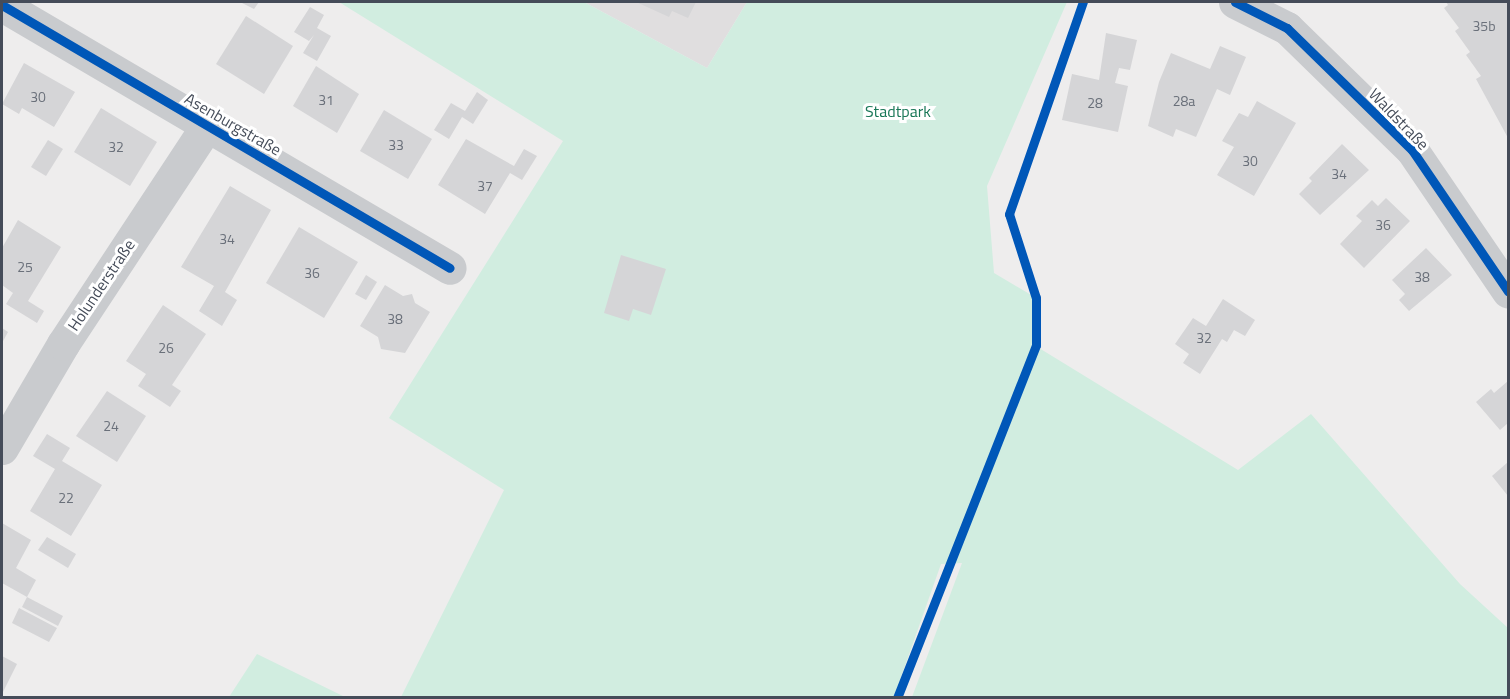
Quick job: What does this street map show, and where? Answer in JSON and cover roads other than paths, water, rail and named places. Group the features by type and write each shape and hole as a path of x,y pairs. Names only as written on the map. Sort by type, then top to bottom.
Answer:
{"street":[{"name":"Waldstraße","path":"1235,2 1287,28 1412,150 1509,291"},
{"name":"Asenburgstraße","path":"2,5 450,268"},
{"name":"Holunderstraße","path":"2,448 63,344 207,126"}],"park label":[{"name":"Stadtpark","path":"898,111"}]}
